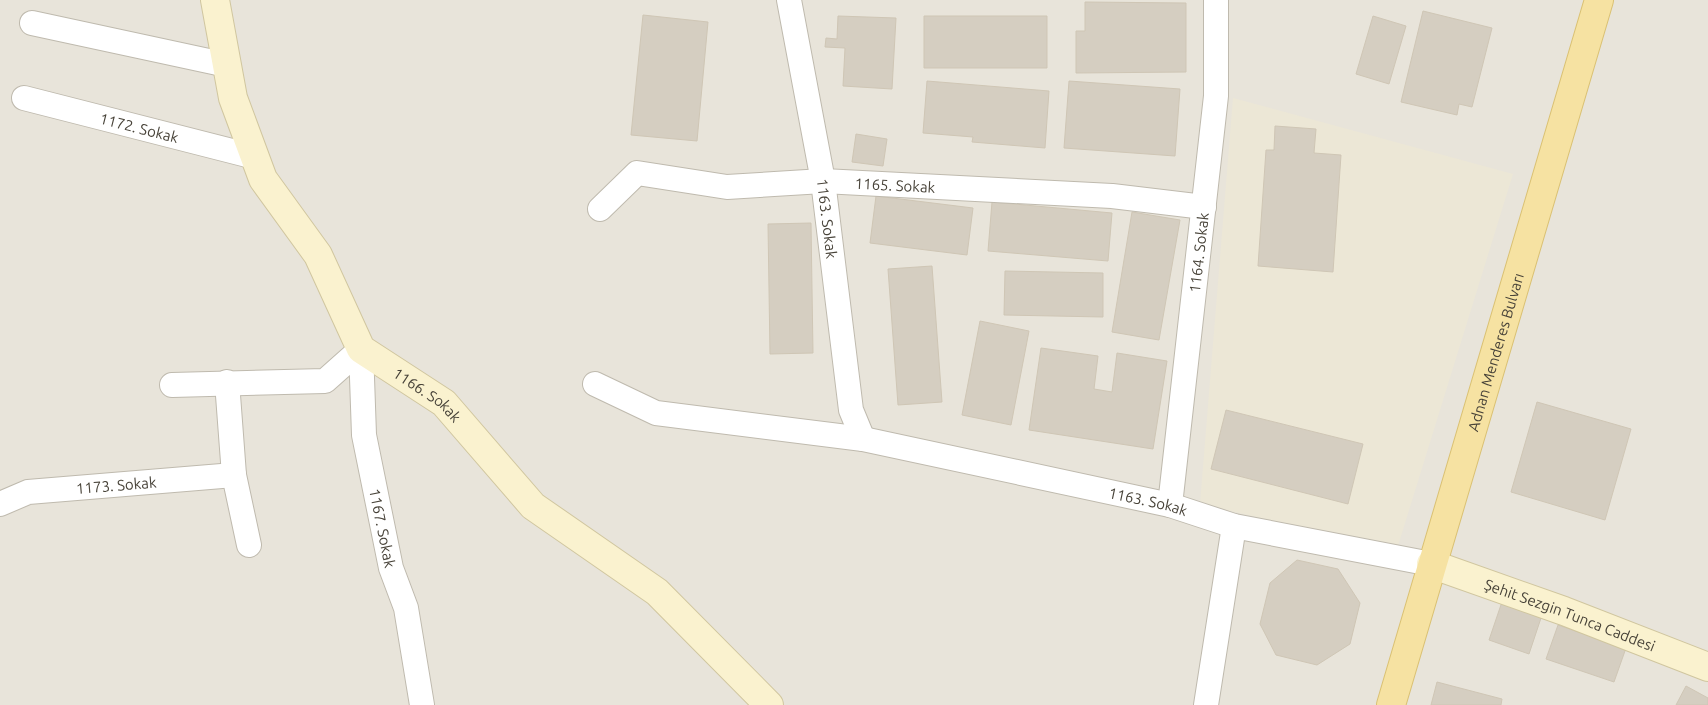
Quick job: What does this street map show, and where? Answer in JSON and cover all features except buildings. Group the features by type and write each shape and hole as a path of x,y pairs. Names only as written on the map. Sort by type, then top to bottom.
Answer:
{"main road":[{"name":"Adnan Menderes Bulvarı","path":"1391,705 1431,564 1599,0"}],"street":[{"path":"172,385 227,382 325,381 361,349 318,255 263,179 233,98 214,0"},
{"name":"1163. Sokak","path":"789,0 823,181 851,410 862,439"},
{"name":"1164. Sokak","path":"1170,505 1216,96 1216,0"},
{"path":"32,23 226,64"},
{"name":"1172. Sokak","path":"24,98 255,157"},
{"name":"1165. Sokak","path":"600,209 638,173 727,187 823,181 1112,196 1204,207"},
{"name":"1167. Sokak","path":"361,349 364,435 391,568 406,608 422,705"},
{"name":"1166. Sokak","path":"361,349 444,403 533,506 657,592 769,705"},
{"path":"227,382 234,475 249,545"},
{"name":"1163. Sokak","path":"595,384 656,413 862,439 1170,505 1234,526 1431,564"},
{"name":"1173. Sokak","path":"0,504 28,492 234,475"},
{"path":"1206,705 1234,526"},
{"name":"Şehit Sezgin Tunca Caddesi","path":"1431,564 1564,611 1708,667"}],"shaded area":[{"path":"0,0 1708,0 1708,705 0,705"},
{"path":"1233,98 1513,174 1397,549 1200,504"}]}
